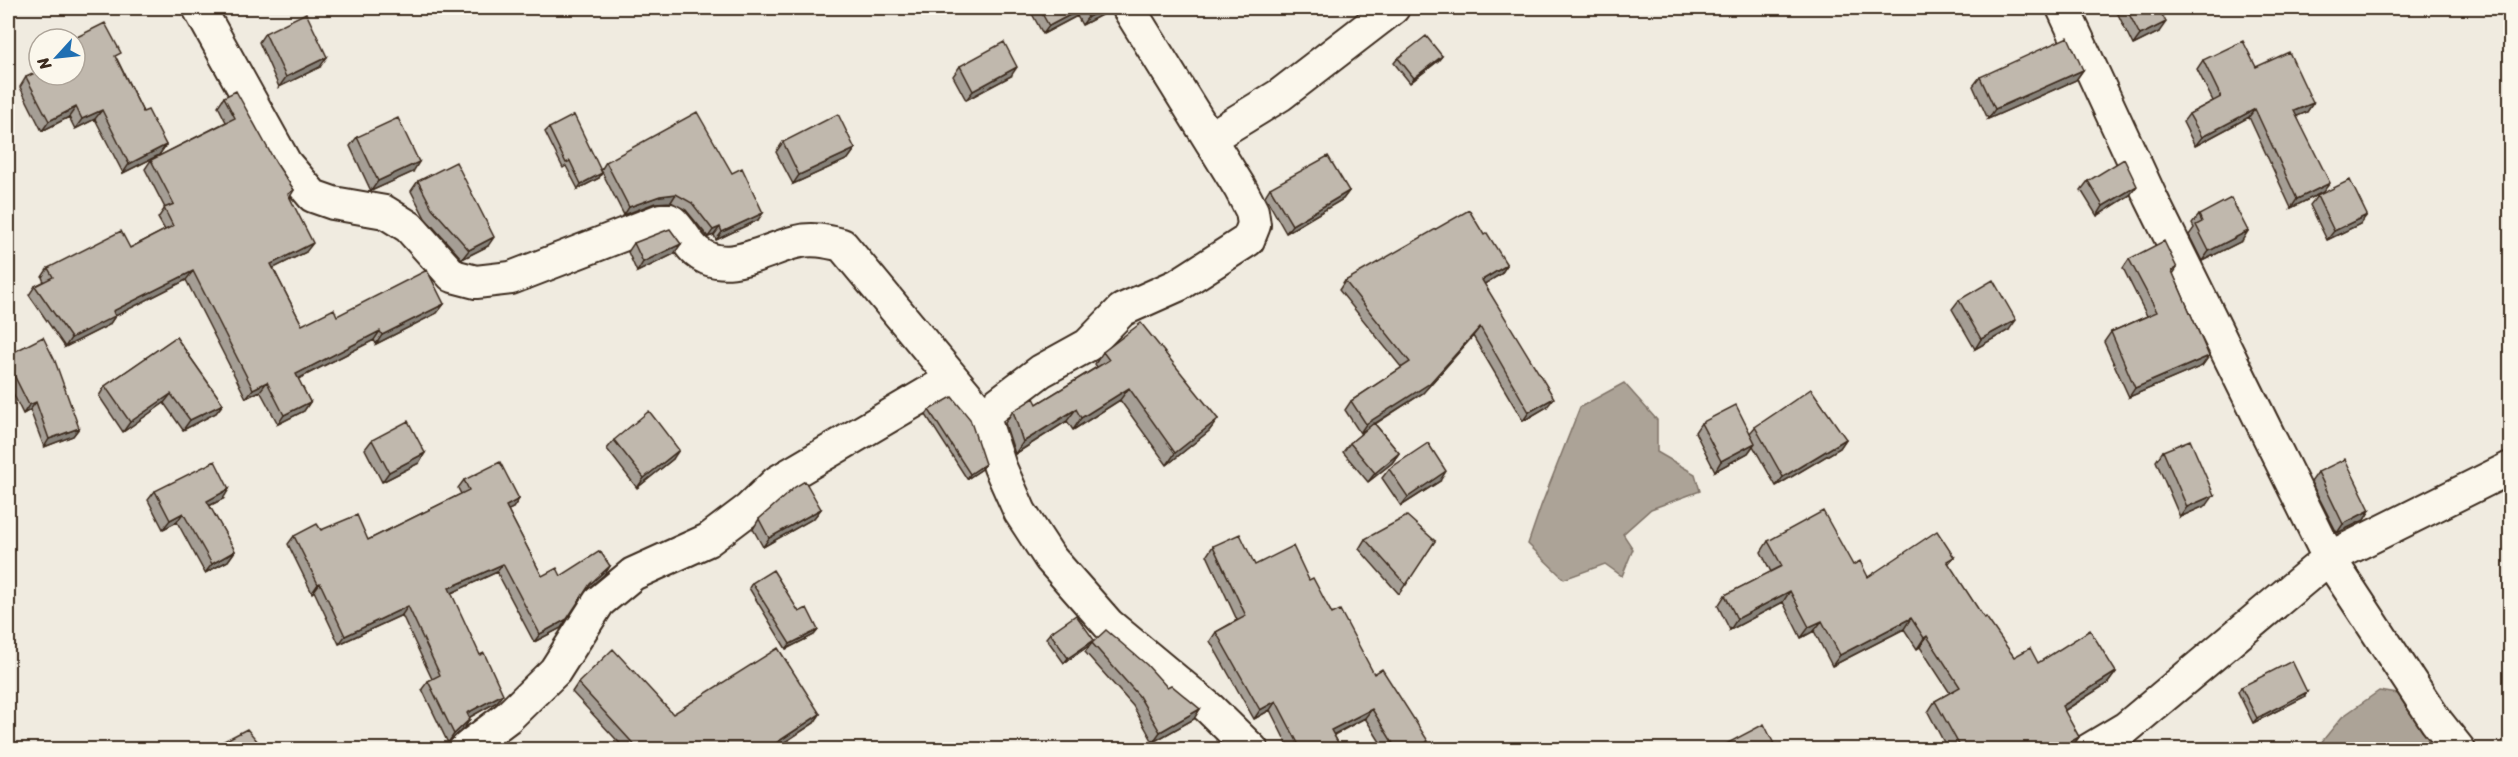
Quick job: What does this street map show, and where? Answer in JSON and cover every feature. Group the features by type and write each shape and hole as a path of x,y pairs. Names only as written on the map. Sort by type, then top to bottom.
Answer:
{"street":[{"path":"199,8 285,163 313,196 385,212 409,227 453,276 476,282 511,278 661,220 670,220 698,252 715,261 737,261 796,242 819,239 842,245 982,415 1000,467 1020,512 1050,558 1108,624 1209,708 1252,750"},
{"path":"1210,138 1280,95 1393,8"},
{"path":"2063,8 2151,198 2329,558 2436,721 2459,750"},
{"path":"982,415 1041,372 1088,345 1122,310 1178,285 1248,240 1254,225 1252,211 1130,9"},
{"path":"464,750 508,717 555,671 599,603 633,573 708,540 749,509 777,482 952,379"},
{"path":"2089,750 2126,728 2329,558 2511,468"}],"shaded area":[{"path":"1624,383 1657,420 1657,452 1695,474 1700,491 1651,509 1623,534 1633,549 1622,576 1605,564 1564,579 1528,544 1580,407"},
{"path":"2379,691 2398,694 2437,749 2315,750 2342,717"}],"building":[{"path":"1039,8 1083,8 1049,26"},
{"path":"1083,8 1105,8 1088,17"},
{"path":"2126,8 2158,8 2166,22 2140,35"},
{"path":"306,13 327,57 286,77 265,33"},
{"path":"105,23 121,53 115,56 143,112 148,110 166,145 129,164 102,110 82,119 76,107 49,121 31,87 87,87 87,32"},
{"path":"1426,36 1442,56 1414,78 1398,58"},
{"path":"2068,37 2083,70 1995,109 1980,77"},
{"path":"2243,41 2256,67 2289,52 2313,103 2294,111 2330,183 2297,199 2255,109 2202,137 2189,114 2221,97 2203,60"},
{"path":"1004,42 1017,67 973,91 960,66"},
{"path":"236,91 276,163 294,190 288,194 313,243 271,264 302,325 334,309 337,316 427,270 444,304 382,335 380,331 296,374 310,402 284,415 267,382 253,389 193,271 113,311 115,316 71,338 35,286 53,277 48,268 121,231 130,248 173,226 164,208 174,204 151,160 235,118 224,97"},
{"path":"697,112 732,173 742,168 763,213 722,232 720,227 713,230 692,203 676,194 660,196 629,207 606,162"},
{"path":"838,114 855,149 799,175 783,142"},
{"path":"574,115 602,173 581,184 570,161 566,163 549,128"},
{"path":"398,118 419,162 378,181 357,137"},
{"path":"1328,156 1349,191 1292,225 1270,188"},
{"path":"2124,159 2137,186 2103,206 2088,181"},
{"path":"456,162 494,237 469,250 432,208 418,181"},
{"path":"2350,180 2367,215 2334,231 2317,196"},
{"path":"2231,198 2248,231 2209,251 2196,225 2202,222 2199,215"},
{"path":"1469,210 1484,235 1487,233 1507,265 1482,280 1554,398 1529,412 1480,327 1429,384 1366,424 1351,401 1410,362 1345,281"},
{"path":"670,229 681,244 643,262 634,243"},
{"path":"2164,241 2177,268 2172,271 2209,356 2135,388 2111,332 2157,312 2129,259"},
{"path":"1993,280 2016,320 1981,339 1959,300"},
{"path":"1141,323 1218,419 1175,453 1129,388 1081,418 1076,409 1023,442 1013,411 1034,398 1037,404 1109,360 1103,352"},
{"path":"43,337 55,361 79,428 49,439 36,402 29,405 8,363 8,355"},
{"path":"176,337 223,404 190,420 171,394 130,422 105,386"},
{"path":"1811,389 1846,439 1783,477 1755,427"},
{"path":"952,397 970,419 985,464 970,474 929,410"},
{"path":"1736,405 1755,443 1721,461 1701,423"},
{"path":"649,411 679,450 644,478 614,440"},
{"path":"408,421 425,453 389,472 372,440"},
{"path":"1374,423 1399,453 1375,473 1350,443"},
{"path":"2190,440 2214,495 2187,507 2163,451"},
{"path":"1428,443 1446,471 1408,497 1389,469"},
{"path":"2345,459 2370,510 2343,524 2318,472"},
{"path":"215,461 229,489 207,501 235,551 212,564 183,513 170,520 155,491"},
{"path":"500,462 519,499 506,506 542,576 557,568 561,576 600,551 610,566 590,584 567,619 540,634 503,564 449,588 480,655 484,653 503,694 467,713 470,719 454,734 428,681 440,675 408,606 345,636 320,583 318,584 294,536 317,524 321,530 357,515 368,540 469,490 464,480"},
{"path":"805,481 821,509 769,538 759,519"},
{"path":"1823,511 1853,565 1860,561 1868,577 1937,531 1954,557 1947,561 1984,618 1986,617 2014,657 2030,648 2038,663 2090,630 2116,672 2062,706 2079,737 2056,750 1962,750 1935,701 1960,687 1927,636 1924,638 1911,618 1840,655 1822,621 1809,627 1790,591 1737,619 1725,595 1782,566 1768,541"},
{"path":"1407,516 1435,541 1406,585 1365,539"},
{"path":"1240,534 1255,565 1293,546 1309,580 1313,578 1332,614 1340,610 1374,674 1382,669 1428,741 1415,750 1397,750 1372,709 1331,730 1342,750 1306,750 1304,745 1300,747 1276,701 1260,710 1216,632 1246,616 1213,546"},
{"path":"773,570 799,612 807,608 818,630 790,644 752,583"},
{"path":"1076,615 1094,640 1068,658 1050,633"},
{"path":"1106,630 1147,665 1167,687 1171,685 1200,709 1160,732 1139,696 1092,643"},
{"path":"778,648 820,714 767,750 639,750 578,683 613,649 673,714"},
{"path":"2292,661 2307,692 2257,718 2241,687"},
{"path":"1764,724 1777,750 1729,750 1726,744"},
{"path":"247,729 265,750 207,750"}]}
